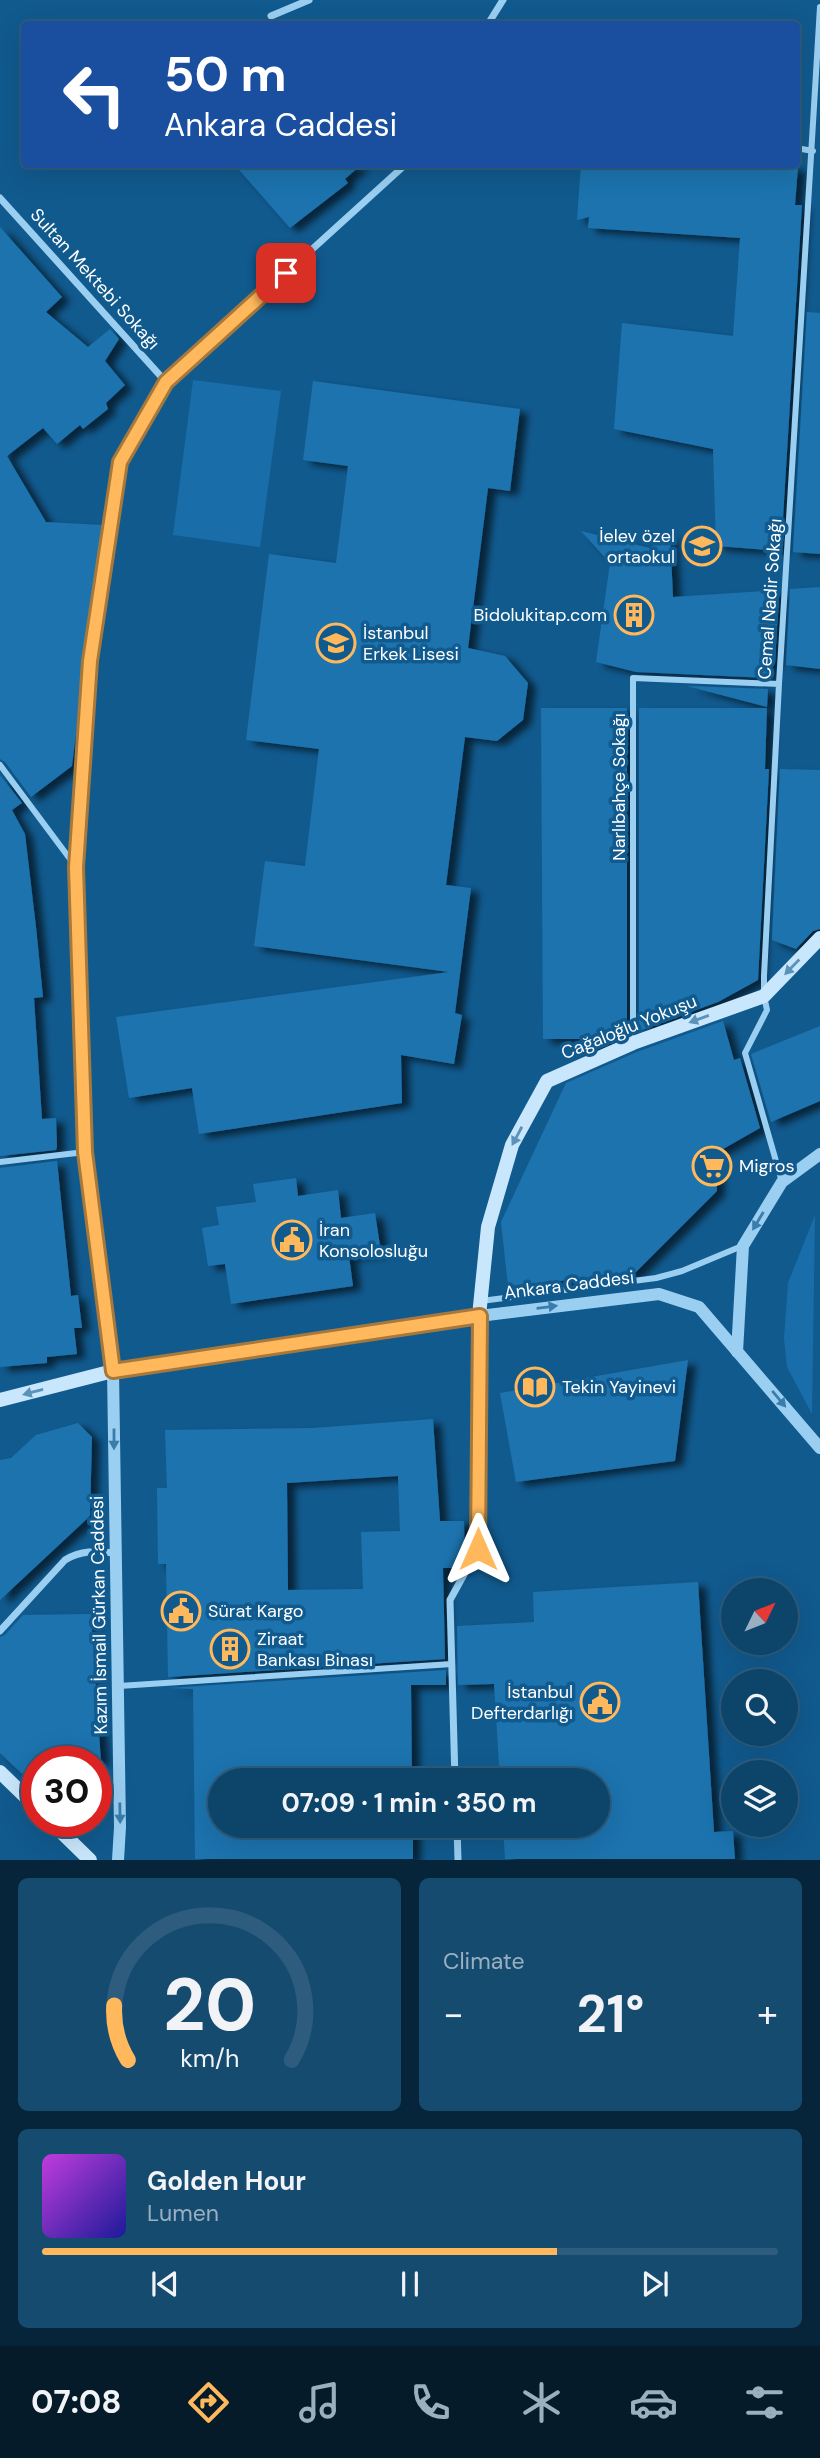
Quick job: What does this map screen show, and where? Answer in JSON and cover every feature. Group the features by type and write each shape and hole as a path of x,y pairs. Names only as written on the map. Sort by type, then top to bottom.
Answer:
{"main road":[{"name":"Cağaloğlu Yokuşu","path":"480,1308 488,1227 512,1145 547,1081 633,1043 764,996 820,937"},
{"name":"Ankara Caddesi","path":"0,1400 113,1371 480,1308"},
{"path":"0,1772 21,1792"},
{"path":"66,1837 90,1860"}],"street":[{"path":"271,16 309,0"},
{"path":"490,21 503,0"},
{"name":"Cemal Nadir Sokağı","path":"782,1182 745,1053 766,1010 764,996 779,684 820,8"},
{"path":"800,149 813,151"},
{"path":"113,1371 85,1152 76,867 90,661 120,462 166,382 402,168"},
{"name":"Sultan Mektebi Sokağı","path":"0,198 166,382"},
{"name":"Narlıbahçe Sokağı","path":"633,1043 632,678 779,684"},
{"path":"0,765 76,867"},
{"path":"0,1162 85,1152"},
{"path":"737,1352 744,1246 782,1182 820,1154"},
{"name":"Ankara Caddesi","path":"480,1308 656,1279 744,1246"},
{"name":"Ankara Caddesi","path":"480,1308 659,1294 699,1307 820,1448"},
{"path":"455,1768 450,1600 478,1549 480,1308"},
{"name":"Kazım İsmail Gürkan Caddesi","path":"113,1371 120,1827 118,1860"},
{"path":"0,1631 65,1560 75,1554 93,1551 114,1553"},
{"path":"117,1686 452,1664"},
{"path":"457,1838 458,1860"}],"shaded area":[{"path":"193,380 281,391 260,547 173,535"},
{"path":"815,1215 812,1414 787,1367 784,1339 788,1283"}],"building":[{"path":"238,168 357,168 345,179 348,183 290,228"},
{"path":"581,168 798,168 795,205 802,205 781,551 716,546 713,449 614,429 622,323 733,336 740,238 588,228 589,217 577,220"},
{"path":"0,227 62,297 46,312 88,347 110,329 119,339 105,361 125,385 106,403 108,409 83,429 80,425 57,444 43,428 7,456 46,522 102,525 72,766 31,797 0,759"},
{"path":"807,312 820,313 820,554 793,552"},
{"path":"313,381 520,409 510,491 488,488 468,648 505,656 528,683 523,720 497,741 465,737 446,885 471,888 455,1013 462,1015 454,1064 401,1055 402,1103 199,1134 192,1088 129,1098 116,1017 449,972 254,946 265,861 305,866 319,749 246,740 269,554 336,563 348,466 303,460"},
{"path":"581,531 650,548 670,533 673,597 779,590 775,663 771,663 768,678 636,672 596,662 610,563"},
{"path":"820,587 820,669 786,665 790,589"},
{"path":"687,686 768,689 767,707"},
{"path":"541,708 627,708 627,1035 579,1056 587,1039 543,1039"},
{"path":"639,708 767,708 765,769 769,769 758,980 718,1002 639,1031"},
{"path":"780,769 820,770 820,929 813,931 796,949 772,940"},
{"path":"0,775 22,803 12,810 25,834 43,997 34,998 42,1119 56,1118 57,1147 56,1150 0,1156"},
{"path":"723,1021 734,1060 740,1058 760,1128 716,1153 717,1191 634,1274 508,1286 501,1222 566,1083 637,1052"},
{"path":"820,1026 820,1101 771,1122 751,1054"},
{"path":"57,1161 71,1296 78,1295 82,1328 74,1328 77,1354 47,1357 47,1363 0,1367 0,1168"},
{"name":"İran Konsolosluğu","path":"296,1178 298,1196 338,1190 341,1218 375,1213 381,1252 349,1256 353,1286 231,1304 225,1264 208,1266 202,1228 219,1225 216,1207 256,1202 253,1184"},
{"path":"688,1360 675,1461 516,1482 500,1393"},
{"path":"433,1419 440,1521 464,1521 465,1560 461,1568 443,1568 445,1659 168,1677 166,1564 158,1564 157,1488 167,1488 165,1430 313,1428","holes":["398,1476 400,1531 361,1532 363,1589 288,1590 287,1483"]},
{"path":"78,1423 92,1437 90,1516 0,1600 0,1460 11,1458 36,1435"},
{"name":"İstanbul Defterdarlığı","path":"698,1582 714,1832 721,1832 721,1837 733,1837 735,1859 505,1859 504,1838 610,1838 610,1768 499,1768 494,1684 458,1685 457,1626 534,1622 533,1592"},
{"path":"91,1614 100,1746 21,1746 21,1773 0,1753 0,1637 23,1615"},
{"path":"446,1670 446,1685 411,1685 412,1768 208,1768 208,1838 413,1838 413,1859 195,1859 193,1689 169,1688"}],"place":[{"name":"İelev özel ortaokul","path":"702,546"},
{"name":"Bidolukitap.com","path":"634,615"},
{"name":"İstanbul Erkek Lisesi","path":"336,643"},
{"name":"Migros","path":"712,1166"},
{"name":"İran Konsolosluğu","path":"292,1240"},
{"name":"Tekin Yayinevi","path":"535,1387"},
{"name":"Sürat Kargo","path":"181,1611"},
{"name":"Ziraat Bankası Binası","path":"230,1649"},
{"name":"İstanbul Defterdarlığı","path":"600,1702"}],"route":[{"path":"286,273 166,382 120,462 90,661 76,867 85,1152 113,1371 480,1316 478,1549"}]}
